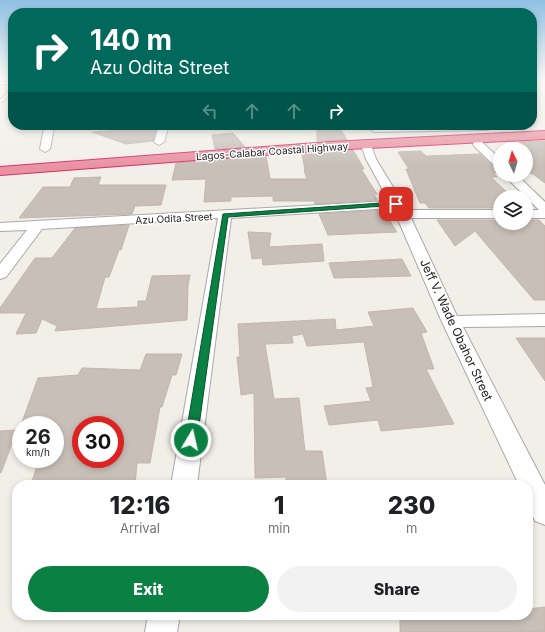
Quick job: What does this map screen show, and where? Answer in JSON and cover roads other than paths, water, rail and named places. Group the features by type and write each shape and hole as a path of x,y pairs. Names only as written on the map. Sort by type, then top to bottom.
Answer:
{"highway":[{"name":"Lagos-Calabar Coastal Highway","path":"154,145 463,130"},
{"name":"Lagos-Calabar Coastal Highway","path":"0,171 330,146 545,135"},
{"path":"31,154 50,151"}],"street":[{"path":"49,130 50,151"},
{"path":"154,145 162,130"},
{"path":"478,144 493,158"},
{"name":"Jeff V. Wade Obahor Street","path":"367,148 371,159 400,209 451,322 529,480"},
{"path":"517,182 545,209"},
{"name":"Azu Odita Street","path":"0,227 225,215 400,209 493,214"},
{"path":"533,214 545,214"},
{"path":"185,480 225,215"},
{"path":"0,274 38,225"},
{"path":"451,322 545,320"},
{"name":"Jeff V. Wade Obahor Street","path":"533,488 545,512"},
{"path":"161,632 163,620"}]}
